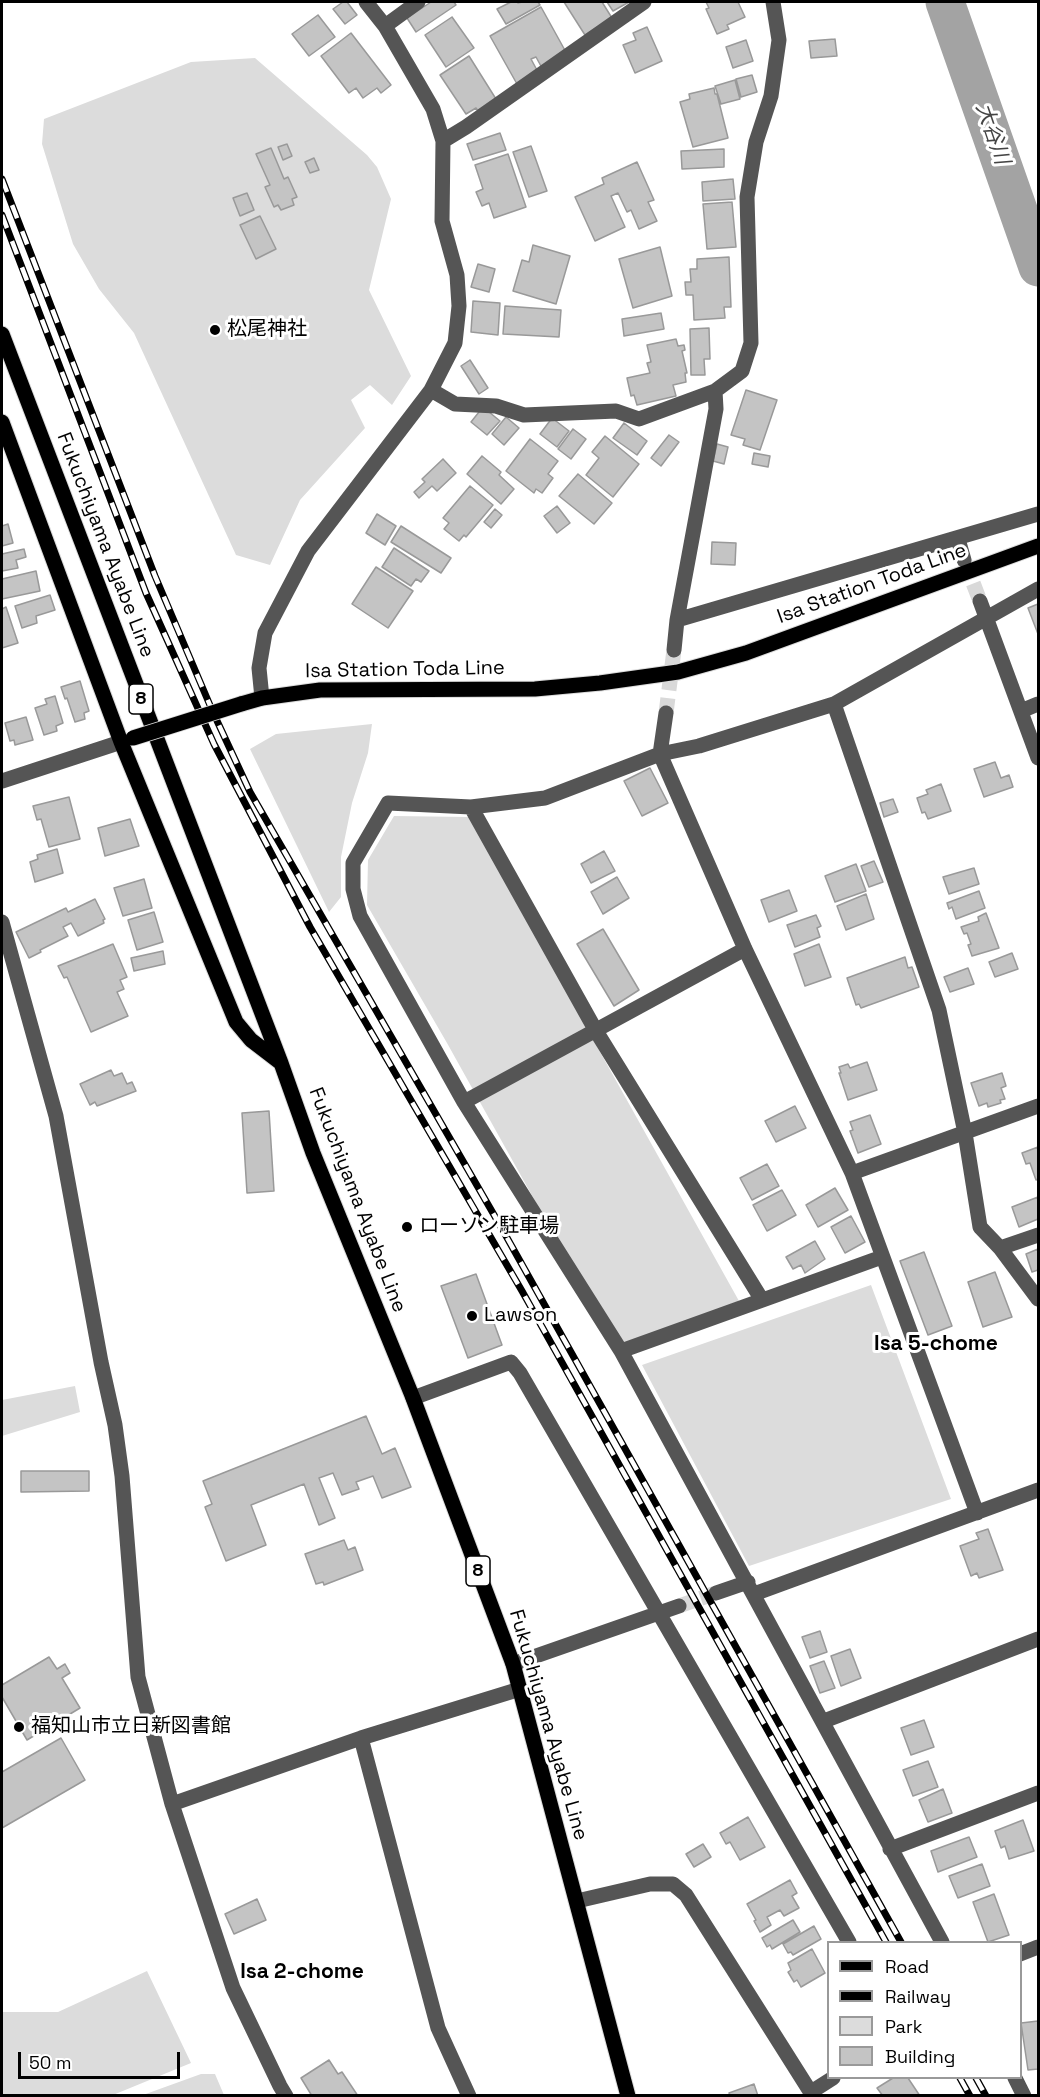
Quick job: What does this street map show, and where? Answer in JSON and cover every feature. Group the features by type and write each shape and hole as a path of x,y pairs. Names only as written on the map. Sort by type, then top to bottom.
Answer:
{"main road":[{"name":"Fukuchiyama Ayabe Line","path":"2,334 281,1063 313,1153 413,1398 513,1664 628,2096"},
{"path":"2,371 8,350"},
{"path":"2,422 236,1022 251,1040 281,1063"},
{"name":"Isa Station Toda Line","path":"127,740 262,698 320,690 535,689 678,672 746,653 1038,546"}],"street":[{"path":"262,698 259,668 264,633 308,551 431,390 455,343 459,306 458,275 442,221 443,141 433,109 385,26 366,2"},
{"path":"385,26 418,2"},
{"path":"443,141 466,128 644,2"},
{"path":"431,390 455,404 496,405 524,415 616,411 639,419 715,391 742,371 751,343 747,197 756,142 771,96 779,40 773,2"},
{"path":"674,650 677,620 716,409 715,391"},
{"path":"677,620 1038,514"},
{"path":"958,539 964,560"},
{"path":"941,1941 621,1351 464,1102 360,916 353,889 353,863 387,803 471,807 545,798 660,754 699,746 834,704 1038,589"},
{"path":"980,601 1038,758"},
{"path":"834,704 939,1010 965,1133 980,1227 1000,1248 1038,1299"},
{"path":"1021,711 1038,704"},
{"path":"666,713 660,754 745,949 852,1173 977,1513"},
{"path":"2,782 127,740"},
{"path":"471,807 596,1031 762,1300"},
{"path":"2,922 56,1116 101,1362 115,1425 122,1476 138,1677 172,1804 233,1988 286,2096"},
{"path":"464,1102 745,949"},
{"path":"852,1173 1038,1106"},
{"path":"1000,1248 1038,1235"},
{"path":"621,1351 882,1257"},
{"path":"413,1398 511,1362 520,1373 848,1941"},
{"path":"716,1593 751,1588 977,1513 1038,1490"},
{"path":"513,1664 659,1615 679,1606"},
{"path":"824,1721 1038,1639"},
{"path":"172,1804 361,1738 520,1689"},
{"path":"361,1738 438,2028 469,2096"},
{"path":"890,1849 1038,1793"},
{"path":"577,1901 650,1884 673,1884 686,1895 812,2094 832,2079"},
{"path":"1022,1953 1038,1947"},
{"path":"1016,2079 1024,2096"}],"green space":[{"name":"松尾神社","path":"255,58 367,155 377,167 391,199 369,290 411,376 392,405 370,385 351,400 365,428 300,500 270,565 236,555 134,333 99,289 73,244 42,144 44,119 191,62"},
{"path":"372,724 368,753 352,803 341,857 341,897 329,912 250,749 276,734"},
{"path":"394,816 469,817 739,1301 617,1348 447,1043 367,905 368,860"},
{"path":"871,1285 951,1499 749,1566 642,1365"},
{"path":"75,1386 80,1412 2,1436 2,1400"},
{"path":"147,1971 191,2063 113,2095 2,2095 2,2012 58,2012"},
{"path":"201,2074 215,2074 224,2095 143,2095"}],"building":[{"path":"347,2 357,15 345,24 333,9"},
{"path":"431,2 454,2 456,5 416,32 407,18"},
{"path":"511,2 538,2 540,5 506,24 497,9"},
{"path":"564,2 602,2 612,18 585,35"},
{"path":"607,2 629,2 613,11"},
{"path":"706,2 738,2 745,17 727,25 729,29 717,34 706,9 709,8"},
{"path":"541,7 567,54 542,68 536,57 531,59 538,72 517,84 490,36"},
{"path":"318,15 335,37 309,56 292,34"},
{"path":"452,17 474,48 446,67 425,35"},
{"path":"647,27 662,61 635,73 623,45 636,40 633,33"},
{"path":"351,33 391,85 381,93 377,88 363,98 356,88 349,93 321,56"},
{"path":"835,39 837,56 811,58 809,41"},
{"path":"746,40 753,61 733,68 726,47"},
{"path":"469,56 496,99 478,111 476,108 466,114 440,75"},
{"path":"752,75 757,92 741,97 736,79"},
{"path":"735,80 740,99 721,104 715,86"},
{"path":"714,88 728,138 693,147 680,102 690,99 689,94"},
{"path":"500,133 506,150 473,160 467,144"},
{"path":"287,144 292,156 283,160 278,147"},
{"path":"531,146 547,191 529,197 513,152"},
{"path":"271,148 284,179 288,177 297,197 292,199 294,205 281,210 278,205 274,207 265,187 270,185 256,154"},
{"path":"724,149 724,167 682,169 681,151"},
{"path":"508,154 526,207 494,218 489,203 482,206 476,192 483,189 475,165"},
{"path":"314,158 319,170 310,173 305,162"},
{"path":"637,162 654,200 648,202 657,221 639,229 631,210 627,212 618,193 611,196 625,227 595,241 575,197 604,184 602,178"},
{"path":"733,179 735,199 703,201 702,182"},
{"path":"247,193 254,210 240,216 233,198"},
{"path":"732,202 736,247 707,249 703,204"},
{"path":"260,216 276,249 256,259 240,225"},
{"path":"533,245 570,256 556,304 513,291 522,260 529,262"},
{"path":"660,247 672,296 633,308 619,259"},
{"path":"729,257 731,307 724,307 725,318 694,320 693,295 686,295 685,282 691,282 690,269 697,269 697,259"},
{"path":"478,264 495,269 489,292 471,287"},
{"path":"473,301 500,303 498,335 471,332"},
{"path":"505,306 561,310 559,337 503,334"},
{"path":"661,313 664,329 624,336 622,319"},
{"path":"709,328 710,359 704,359 705,375 691,375 690,329"},
{"path":"676,339 678,346 684,345 685,350 682,351 687,373 685,373 686,382 673,385 676,396 637,405 634,395 631,396 627,378 650,373 647,363 651,362 647,345"},
{"path":"470,360 488,388 479,394 461,366"},
{"path":"746,390 777,400 760,450 743,445 745,439 731,435"},
{"path":"483,407 500,421 487,435 471,422"},
{"path":"506,417 519,428 504,445 492,434"},
{"path":"552,418 569,431 557,447 540,434"},
{"path":"624,423 647,441 637,455 613,438"},
{"path":"573,429 586,439 571,459 558,449"},
{"path":"669,435 679,442 661,466 651,458"},
{"path":"605,436 639,464 613,497 586,475 599,458 592,452"},
{"path":"530,439 558,461 548,474 553,478 542,493 536,489 534,493 506,471"},
{"path":"717,444 728,447 724,464 713,461"},
{"path":"754,453 770,456 768,467 752,464"},
{"path":"482,456 501,472 499,475 514,489 501,504 467,474"},
{"path":"443,459 456,473 437,491 432,486 419,498 414,492 425,482 422,479"},
{"path":"578,474 612,503 594,524 559,496"},
{"path":"470,486 493,505 466,537 464,535 459,541 444,529 449,523 443,518"},
{"path":"557,506 570,523 557,533 544,516"},
{"path":"495,509 502,515 491,528 484,522"},
{"path":"377,514 396,526 385,545 366,533"},
{"path":"8,524 13,543 2,546 2,526"},
{"path":"401,526 451,558 441,573 391,542"},
{"path":"712,542 736,543 735,565 711,564"},
{"path":"394,548 429,571 421,582 416,579 411,586 382,567"},
{"path":"24,549 26,557 16,560 18,568 2,571 2,554"},
{"path":"376,567 413,591 388,628 352,604"},
{"path":"36,571 40,591 2,599 2,579"},
{"path":"50,595 55,610 36,616 37,623 22,628 15,606"},
{"path":"1038,604 1038,634 1028,608"},
{"path":"6,607 18,643 2,648 2,609"},
{"path":"80,681 89,711 84,713 85,719 75,722 61,687"},
{"path":"55,696 63,723 56,726 57,731 44,735 35,708 47,704 45,699"},
{"path":"26,717 33,740 15,745 14,740 10,741 5,723"},
{"path":"995,762 1001,778 1009,775 1013,787 984,797 974,769"},
{"path":"650,768 668,803 642,816 624,781"},
{"path":"941,784 951,811 928,819 925,812 922,813 917,798 928,794 926,790"},
{"path":"69,797 80,839 49,847 41,819 37,820 33,806"},
{"path":"893,799 898,812 884,817 880,803"},
{"path":"130,819 139,846 105,856 98,828"},
{"path":"57,849 63,873 35,882 30,862 38,859 37,855"},
{"path":"604,851 615,871 591,883 581,864"},
{"path":"874,861 883,882 869,887 861,866"},
{"path":"856,864 866,891 835,902 825,876"},
{"path":"974,868 979,884 949,894 943,877"},
{"path":"617,877 629,898 603,914 591,892"},
{"path":"144,879 152,908 123,916 114,888"},
{"path":"789,890 797,911 769,922 761,900"},
{"path":"979,891 985,908 956,919 952,907 949,909 947,903"},
{"path":"866,894 874,919 846,930 837,906"},
{"path":"95,899 105,919 104,923 78,936 71,923 63,927 68,936 29,958 16,932 66,908 68,912"},
{"path":"154,912 163,942 137,950 128,920"},
{"path":"986,913 999,948 972,956 967,933 964,934 961,927 979,921 978,917"},
{"path":"816,915 821,926 817,928 820,937 795,947 787,925"},
{"path":"603,929 639,990 614,1006 577,944"},
{"path":"113,944 127,977 120,980 124,989 117,992 128,1016 91,1032 67,977 64,978 58,966"},
{"path":"819,944 831,977 805,986 794,954"},
{"path":"163,951 165,964 134,971 131,958"},
{"path":"1012,953 1018,969 995,977 989,962"},
{"path":"905,957 908,968 912,967 919,987 861,1008 859,1004 856,1005 847,978"},
{"path":"968,968 974,984 950,992 944,977"},
{"path":"867,1062 877,1090 848,1100 839,1067 848,1064 850,1068"},
{"path":"111,1070 114,1076 122,1073 127,1084 132,1082 136,1091 97,1106 95,1102 90,1105 80,1084"},
{"path":"1002,1073 1006,1086 1001,1088 1005,1099 1000,1100 1001,1103 988,1107 987,1103 979,1106 971,1083"},
{"path":"795,1106 806,1128 776,1142 765,1121"},
{"path":"269,1111 274,1191 247,1193 242,1113"},
{"path":"870,1115 881,1144 858,1153 850,1131 853,1130 850,1122"},
{"path":"1038,1147 1038,1179 1036,1180 1030,1163 1026,1164 1022,1153"},
{"path":"767,1164 779,1186 752,1200 740,1178"},
{"path":"835,1188 848,1210 818,1227 806,1205"},
{"path":"782,1190 796,1215 767,1231 753,1205"},
{"path":"1038,1197 1038,1219 1019,1227 1012,1207"},
{"path":"851,1216 865,1242 845,1253 831,1227"},
{"path":"815,1241 825,1259 805,1273 801,1265 793,1269 786,1257"},
{"path":"1038,1249 1038,1270 1032,1272 1026,1254"},
{"path":"924,1252 952,1326 928,1335 900,1261"},
{"path":"995,1272 1012,1317 983,1327 968,1282"},
{"name":"Lawson","path":"476,1274 502,1345 468,1358 441,1286"},
{"path":"366,1416 382,1454 395,1448 411,1487 382,1498 373,1476 356,1482 359,1489 342,1495 333,1473 319,1478 335,1518 319,1525 304,1484 251,1505 266,1545 226,1561 205,1507 212,1504 203,1481"},
{"path":"21,1471 89,1471 89,1491 21,1492"},
{"path":"988,1529 1003,1570 979,1578 977,1573 971,1576 960,1546 979,1539 976,1533"},
{"path":"344,1540 348,1550 355,1547 363,1570 324,1585 323,1582 316,1584 305,1554"},
{"path":"820,1631 827,1652 810,1658 802,1637"},
{"path":"850,1649 861,1678 841,1686 831,1656"},
{"path":"49,1657 57,1669 65,1664 70,1673 62,1678 80,1708 27,1740 2,1697 2,1685"},
{"path":"824,1661 835,1688 820,1693 810,1666"},
{"path":"924,1720 934,1747 911,1755 901,1728"},
{"path":"61,1738 85,1780 2,1828 2,1772"},
{"path":"928,1761 938,1787 913,1796 903,1770"},
{"path":"943,1789 952,1813 928,1822 919,1800"},
{"path":"748,1817 765,1847 740,1860 730,1842 726,1844 720,1833"},
{"path":"1023,1820 1034,1851 1009,1859 1005,1846 1001,1848 995,1831"},
{"path":"969,1837 977,1857 938,1872 931,1851"},
{"path":"703,1844 711,1857 694,1867 686,1854"},
{"path":"982,1864 990,1886 958,1898 949,1876"},
{"path":"790,1880 797,1893 792,1896 799,1908 784,1916 780,1910 767,1917 771,1925 760,1932 747,1904"},
{"path":"994,1894 1009,1935 988,1941 973,1902"},
{"path":"257,1899 266,1920 234,1934 225,1914"},
{"path":"793,1920 800,1932 772,1949 770,1945 767,1947 762,1938"},
{"path":"814,1926 821,1939 793,1955 791,1952 788,1953 783,1944"},
{"path":"812,1949 825,1973 801,1987 797,1980 794,1982 788,1972 791,1970 788,1963"},
{"path":"1038,2021 1038,2069 1028,2070 1022,2023"},
{"path":"329,2060 338,2074 342,2072 358,2096 312,2096 301,2078"},
{"path":"891,2079 909,2079 920,2096 883,2096 877,2088"},
{"path":"754,2084 758,2096 730,2096 729,2093"}],"waterway":[{"name":"大谷川","path":"945,2 1038,267"}],"tunnel":[{"path":"965,562 980,601"},
{"path":"666,713 674,650"},
{"path":"679,1606 716,1593"}],"railway":[{"path":"2,179 155,576 250,792 501,1227 900,1941"},
{"path":"2,215 146,593 214,744 310,927 522,1291 885,1941"},
{"path":"961,2079 970,2096"},
{"path":"977,2079 986,2096"}],"place":[{"name":"松尾神社","path":"215,330"},
{"name":"ローソン駐車場","path":"407,1227"},
{"name":"Lawson","path":"472,1316"},
{"name":"福知山市立日新図書館","path":"19,1727"}],"district":[{"name":"Isa 5-chome","path":"936,1344"},
{"name":"Isa 2-chome","path":"302,1972"}]}
